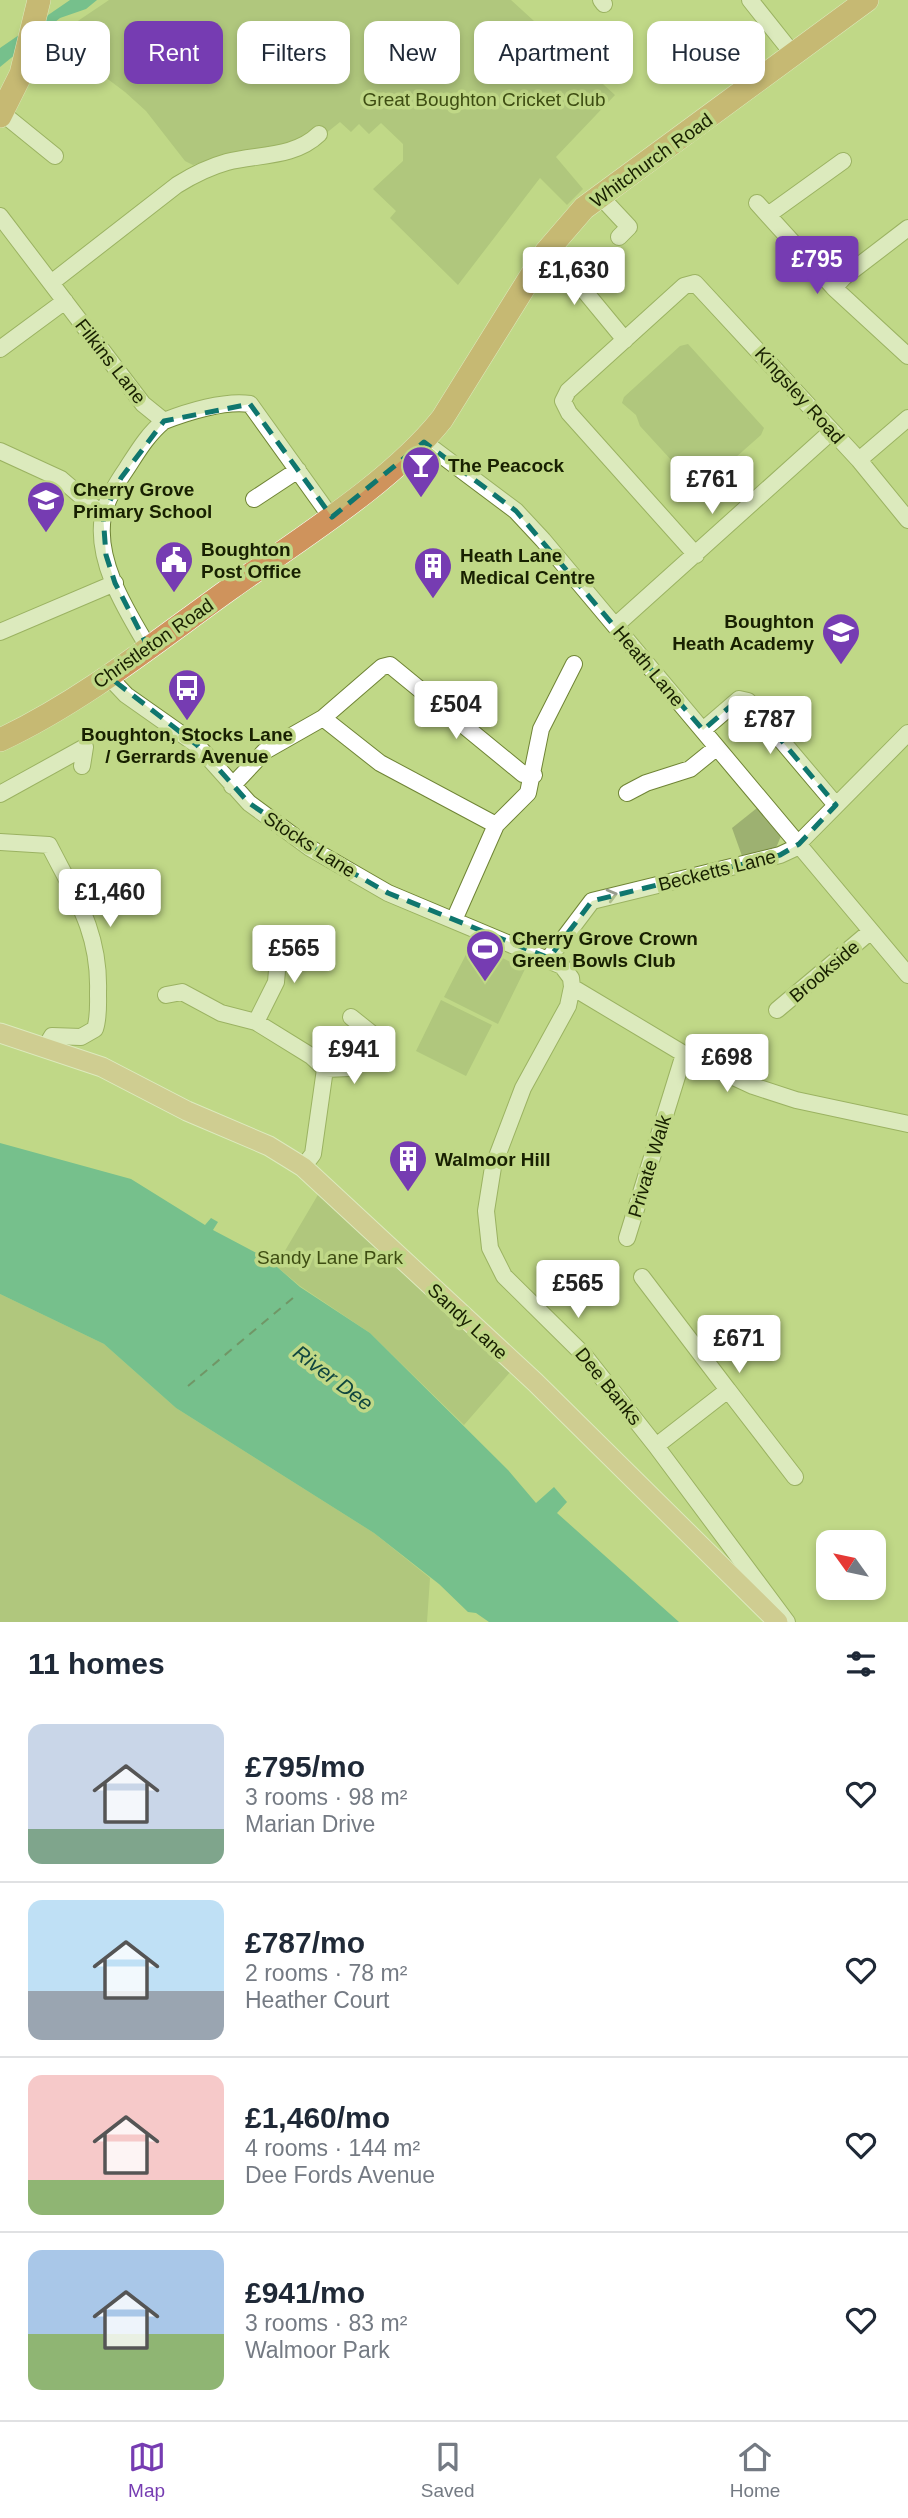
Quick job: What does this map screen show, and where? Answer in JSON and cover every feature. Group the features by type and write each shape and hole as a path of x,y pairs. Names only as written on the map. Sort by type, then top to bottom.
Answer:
{"highway":[{"path":"1,115 21,74 39,0"},
{"name":"Whitchurch Road","path":"477,362 546,252 584,208 867,0"},
{"name":"Christleton Road","path":"0,740 108,676 331,517 424,442 442,419 477,362"}],"main road":[{"name":"Sandy Lane","path":"0,1033 102,1067 187,1111 269,1146 303,1167 556,1403 717,1565 778,1622"}],"street":[{"path":"750,0 793,54"},
{"path":"1,115 53,148"},
{"path":"51,283 195,174 234,160 296,150 318,134"},
{"path":"843,162 823,167 801,189 762,209 834,288 908,356"},
{"path":"600,196 629,227 619,237"},
{"name":"Filkins Lane","path":"0,216 143,404 164,421"},
{"path":"834,288 844,277 908,228"},
{"path":"546,252 568,271 625,340 568,391 564,401 569,414 696,555"},
{"name":"Kingsley Road","path":"625,340 684,286 695,284 704,290 859,460 908,520"},
{"path":"0,349 65,301"},
{"path":"148,647 115,583 106,555 103,515 121,478 151,432 164,421 206,410 250,404 331,517"},
{"path":"859,460 908,418"},
{"path":"615,626 832,431"},
{"name":"Heath Lane","path":"424,442 516,511 908,975"},
{"path":"0,451 61,479 103,515"},
{"path":"254,499 298,470"},
{"path":"0,632 115,583"},
{"path":"232,786 265,751 323,718 382,667 390,665 400,669 523,774 534,775"},
{"path":"454,920 496,825 528,793 534,775 541,729 574,670"},
{"name":"Stocks Lane","path":"108,676 126,695 190,739 232,786 272,821 334,862 388,893 549,958"},
{"path":"703,730 740,699 748,701 836,805"},
{"path":"323,718 380,763 496,825"},
{"name":"Becketts Lane","path":"549,958 592,901 780,855 799,844 908,733"},
{"path":"0,794 85,747 82,766"},
{"path":"628,795 646,783 690,769 716,748"},
{"path":"0,842 49,845 90,925 96,944 99,964 95,1029 81,1037 52,1036 45,1048"},
{"name":"Brookside","path":"776,1010 871,932"},
{"path":"256,1022 276,982 284,945"},
{"path":"549,958 562,966 571,978 572,987 684,1054 753,1086 796,1100 908,1124"},
{"name":"Dee Banks","path":"572,987 568,1006 523,1088 498,1150 488,1188 486,1233 495,1263 504,1276 575,1343 656,1446 786,1622"},
{"path":"166,995 182,992 221,1013 256,1022 311,1056 325,1069 349,1068 378,1035 351,1017"},
{"name":"Private Walk","path":"627,1238 684,1054"},
{"path":"303,1167 313,1154 325,1069"},
{"path":"642,1277 795,1478"},
{"path":"656,1446 728,1390"}],"highlighted area":[{"path":"250,404 332,517 424,442 516,511 703,730 739,699 748,701 836,805 799,844 780,855 592,901 549,958 388,893 346,869 249,803 197,745 108,676 148,647 115,583 106,555 103,515 121,478 164,421"}],"green space":[{"name":"Great Boughton Cricket Club","path":"109,0 511,0 534,21 474,21 474,84 603,84 615,95 556,157 583,189 567,205 540,178 458,285 390,218 396,211 373,189 403,161 403,144 381,123 369,134 359,124 351,132 340,122 325,134 314,127 292,143 232,153 193,165 185,161 146,111 110,81 110,21 78,21"},
{"path":"688,344 764,428 761,435 701,488 695,486 640,426 636,415 622,403 624,397 680,346"},
{"path":"757,808 781,836 776,848 742,856 732,828"},
{"name":"Cherry Grove Crown Green Bowls Club","path":"472,943 525,969 498,1024 444,997"},
{"name":"Cherry Grove Crown Green Bowls Club","path":"441,1000 492,1025 466,1076 416,1051"},
{"name":"Sandy Lane Park","path":"319,1193 512,1370 464,1425 370,1333 300,1286 276,1266"},
{"path":"0,1294 104,1344 176,1408 374,1533 430,1578 427,1622 0,1622"}],"water":[{"path":"70,0 97,0 86,9 56,21 39,21"},
{"path":"21,34 21,50 0,67 0,48"},
{"name":"River Dee","path":"0,1143 131,1179 205,1225 211,1218 218,1222 213,1230 268,1259 300,1287 370,1333 508,1470 536,1503 554,1487 567,1502 557,1513 679,1622 489,1622 476,1613 468,1612 439,1584 374,1533 176,1408 104,1344 0,1294"}],"ferry route":[{"path":"188,1386 294,1297"}],"place":[{"name":"The Peacock","path":"421,499"},
{"name":"Cherry Grove Primary School","path":"46,534"},
{"name":"Boughton Post Office","path":"174,594"},
{"name":"Heath Lane Medical Centre","path":"433,600"},
{"name":"Boughton Heath Academy","path":"841,666"},
{"name":"Boughton, Stocks Lane / Gerrards Avenue","path":"187,722"},
{"name":"Cherry Grove Crown Green Bowls Club","path":"485,983"},
{"name":"Walmoor Hill","path":"408,1193"}]}
